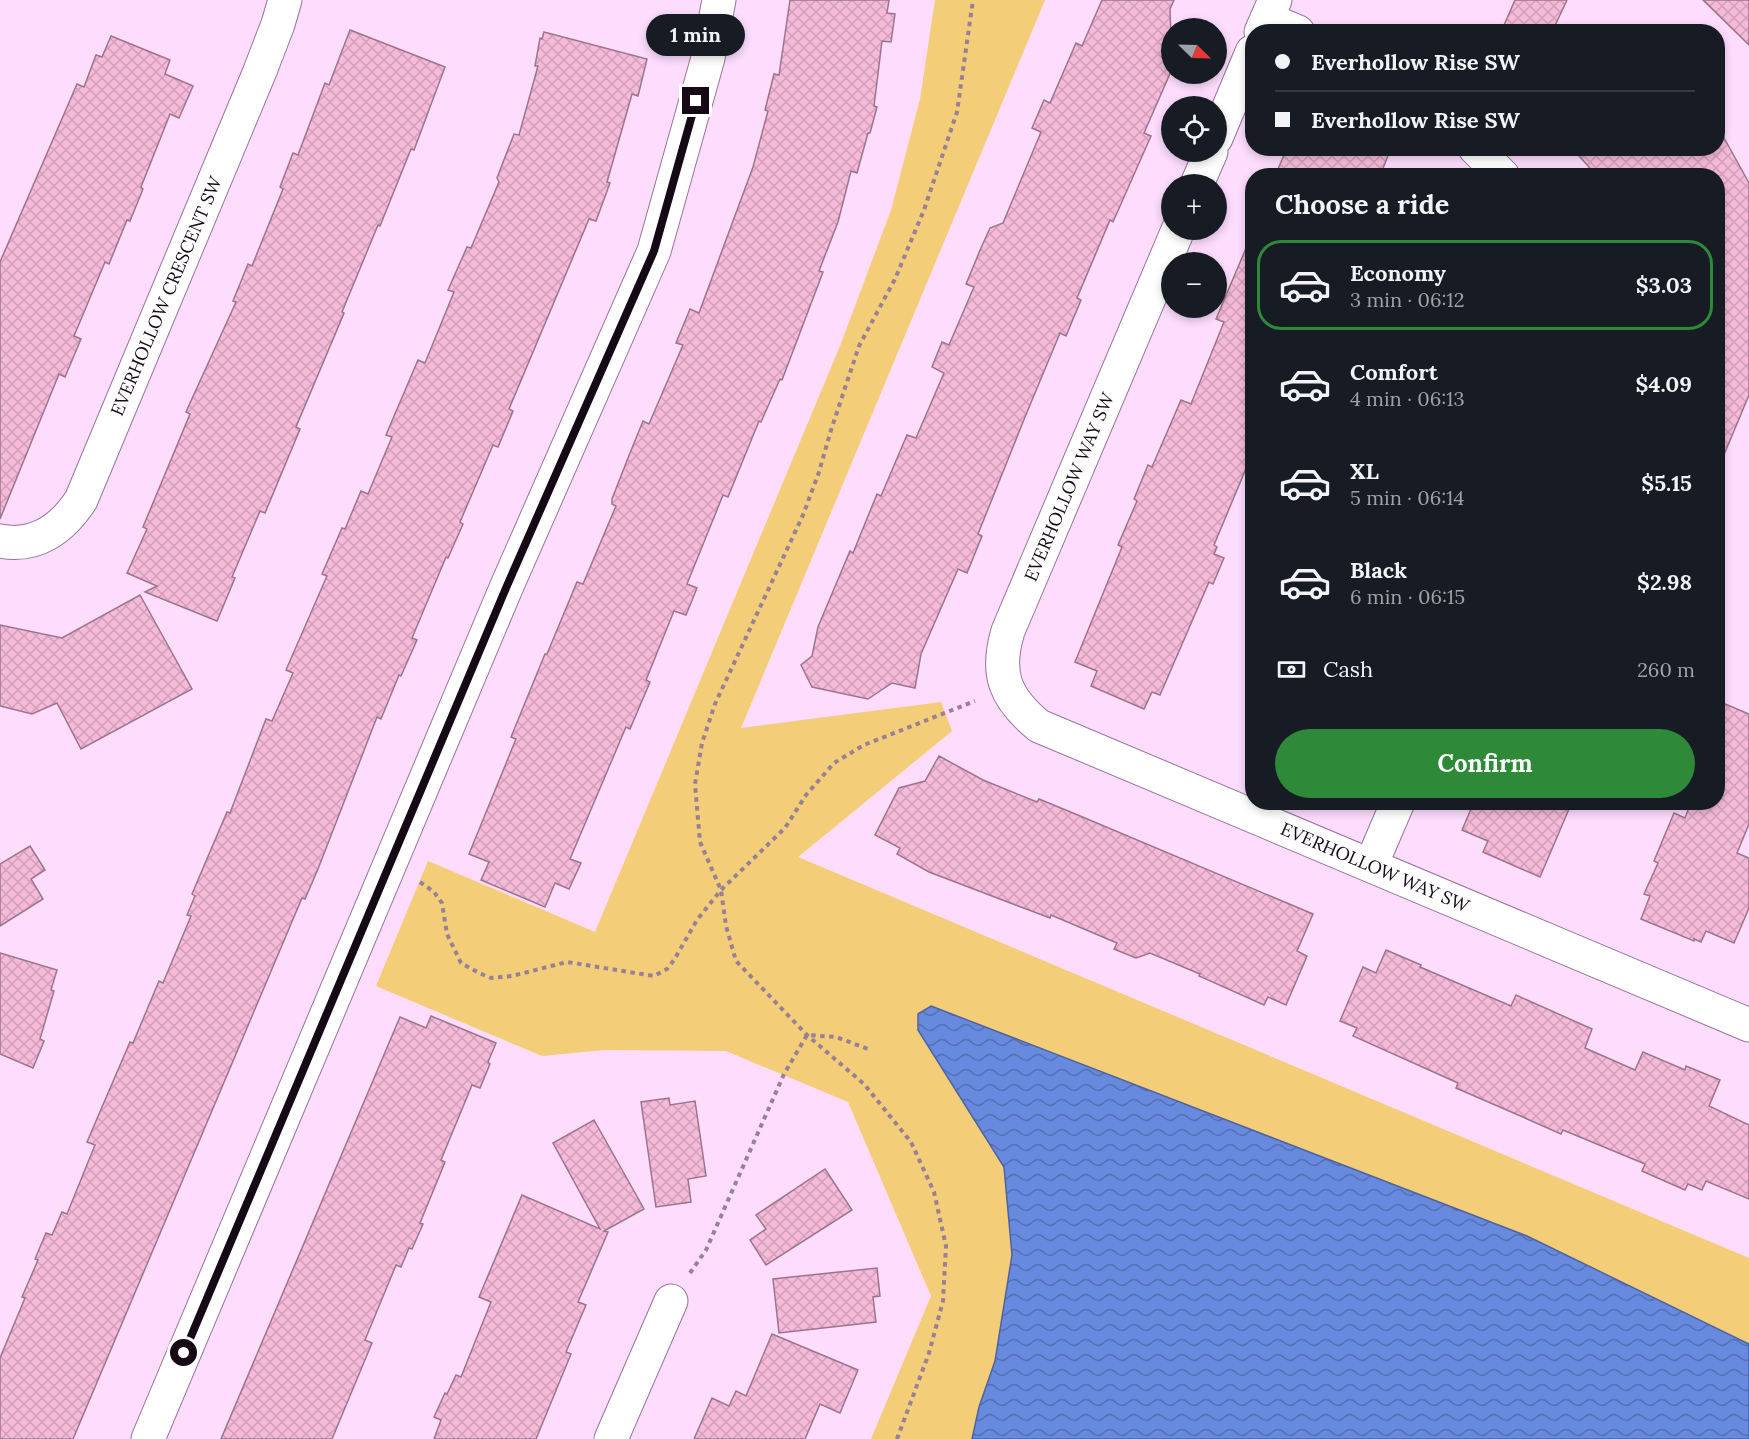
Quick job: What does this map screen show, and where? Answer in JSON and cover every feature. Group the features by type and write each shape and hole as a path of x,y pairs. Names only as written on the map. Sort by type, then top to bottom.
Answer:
{"street":[{"name":"EVERHOLLOW CRESCENT SW","path":"0,541 15,544 41,537 62,525 81,500 260,71 285,0"},
{"path":"148,1439 506,588 654,251 708,58 719,0"},
{"path":"1268,17 1282,24"},
{"path":"1227,112 1245,69"},
{"path":"1483,156 1495,168"},
{"name":"EVERHOLLOW WAY SW","path":"1174,240 1002,649 1001,670 1007,690 1021,711 1038,726 1749,1024"},
{"path":"1371,865 1395,810"},
{"path":"611,1439 671,1301"}],"path":[{"path":"897,1439 929,1353 943,1301 946,1246 934,1192 911,1143 864,1084 807,1035 736,961 726,926 721,890 700,842 695,784 702,743 715,704 803,515 859,346 895,279 924,210 957,112 973,0"},
{"path":"387,868 427,885 434,892 442,903 447,934 461,963 491,978 512,976 567,962 654,976 667,969 697,920 721,890 784,828 806,795 834,763 864,745 954,708 1007,690"},
{"path":"807,1035 836,1037 868,1049"},
{"path":"671,1301 706,1250 784,1074 807,1035"}],"shaded area":[{"path":"935,0 1045,0 741,728 941,702 952,731 798,857 1749,1258 1749,1439 871,1439 931,1296 848,1102 726,1051 604,1050 542,1056 376,986 428,861 595,932 840,346 891,210 920,99"}],"water":[{"path":"931,1006 1527,1236 1749,1344 1749,1439 972,1439 979,1407 995,1361 1012,1255 1004,1167 918,1030 918,1014"}],"building":[{"path":"790,0 889,0 887,13 895,14 891,42 882,41 874,106 877,107 870,133 868,133 857,173 851,171 838,222 819,271 823,272 782,380 780,379 761,422 759,421 728,497 723,495 687,584 697,588 686,615 674,611 646,680 650,682 630,729 626,727 570,859 581,863 569,889 555,883 545,907 481,880 489,862 469,854 516,739 511,737 545,654 547,654 577,582 583,584 616,506 612,504 612,499 643,421 649,424 683,345 676,343 690,309 699,313 753,167 768,111 765,110 774,74 779,75"},
{"path":"1102,0 1174,0 1170,9 1170,18 1161,18 1161,84 1165,84 1144,133 1151,136 1113,222 1110,220 1077,298 1081,300 1066,336 1060,333 978,534 982,536 967,573 958,569 921,654 915,688 892,683 868,699 812,687 801,665 812,656 818,627 850,551 853,553 877,494 881,496 907,435 916,438 944,373 932,367 942,342 949,345 974,287 966,284 990,228 1003,223 1041,132 1032,128 1044,100 1050,103 1076,43 1082,46"},
{"path":"1515,0 1567,0 1556,24 1504,24"},
{"path":"1703,0 1749,0 1749,45"},
{"path":"350,30 445,67 414,150 411,149 342,312 344,313 296,427 300,429 265,513 260,511 232,577 235,578 217,621 145,592 157,586 127,573 147,529 143,527 190,414 186,412 236,302 233,301 248,264 252,266 283,189 280,187 293,153 298,155 325,83 329,85"},
{"path":"544,32 647,59 638,96 632,94 607,182 610,183 596,221 589,219 509,409 513,411 498,447 493,445 460,522 463,524 448,558 446,557 412,638 417,640 401,676 399,675 381,719 377,717 318,869 305,899 302,898 73,1439 0,1439 0,1358 25,1298 22,1297 38,1260 35,1259 46,1233 52,1235 62,1212 67,1214 95,1145 87,1142 159,981 163,983 191,916 187,915 195,896 192,894 227,812 230,813 266,719 272,721 293,673 286,670 327,576 322,574 361,491 368,494 392,437 386,435 418,360 425,363 454,292 448,290 467,247 471,248 499,182 497,178 514,134 519,135 538,66 535,66 540,38 542,39"},
{"path":"111,36 170,60 165,74 193,86 179,118 170,114 130,221 127,220 109,264 105,262 74,336 81,339 65,377 59,374 0,519 0,262 77,84 84,87 96,55 102,57"},
{"path":"1725,140 1749,183 1749,395 1725,452 1725,168 1590,168 1579,156 1725,156"},
{"path":"1284,156 1388,156 1383,168 1278,168"},
{"path":"1245,251 1245,471 1214,545 1217,547 1214,554 1224,558 1213,584 1209,582 1160,695 1152,692 1144,709 1091,686 1097,671 1075,662 1122,547 1118,545 1137,501 1134,499 1148,465 1152,467 1181,400 1191,404 1224,322 1216,319 1227,318 1227,293"},
{"path":"140,595 192,689 81,749 57,703 32,714 0,706 0,625 62,638"},
{"path":"1725,704 1749,714 1749,824 1737,853 1749,858 1749,908 1734,943 1706,931 1701,942 1694,939 1694,941 1641,919 1650,896 1644,894 1658,863 1654,861 1674,813 1685,818 1688,810 1725,810"},
{"path":"939,756 983,780 1037,802 1039,799 1313,914 1297,951 1307,956 1286,1005 1268,997 1264,1005 1150,953 1136,958 1114,949 1117,943 1051,915 1050,918 929,872 897,854 900,848 875,835 899,788 925,781"},
{"path":"1471,810 1569,810 1540,877 1483,852 1488,841 1462,830"},
{"path":"30,846 45,870 31,879 43,899 0,926 0,864"},
{"path":"1386,950 1511,1006 1516,995 1592,1029 1585,1048 1635,1070 1643,1052 1685,1070 1686,1066 1720,1080 1709,1106 1749,1125 1749,1199 1706,1181 1702,1190 1688,1184 1685,1190 1642,1171 1645,1164 1563,1130 1561,1134 1456,1088 1458,1083 1353,1036 1357,1028 1340,1021 1363,967 1376,973"},
{"path":"0,953 57,970 51,990 54,991 40,1039 44,1041 33,1068 0,1054"},
{"path":"431,1016 496,1043 480,1088 472,1085 441,1160 445,1162 412,1249 409,1248 401,1267 396,1265 365,1340 372,1343 332,1439 221,1439 400,1017 426,1028"},
{"path":"669,1098 670,1105 695,1101 706,1176 688,1179 691,1202 656,1207 641,1102"},
{"path":"594,1120 644,1209 604,1231 608,1232 578,1302 586,1305 566,1352 571,1354 536,1439 434,1439 441,1420 434,1417 456,1375 461,1377 491,1302 479,1297 522,1195 600,1229 553,1143"},
{"path":"825,1169 852,1210 766,1265 750,1240 766,1229 756,1215"},
{"path":"877,1268 880,1296 873,1297 876,1322 779,1333 773,1279"},
{"path":"772,1334 858,1370 840,1413 820,1404 805,1439 694,1439 712,1398 729,1406 736,1391 746,1396"}],"route":[{"path":"184,1353 506,588 654,251 696,101"}]}
